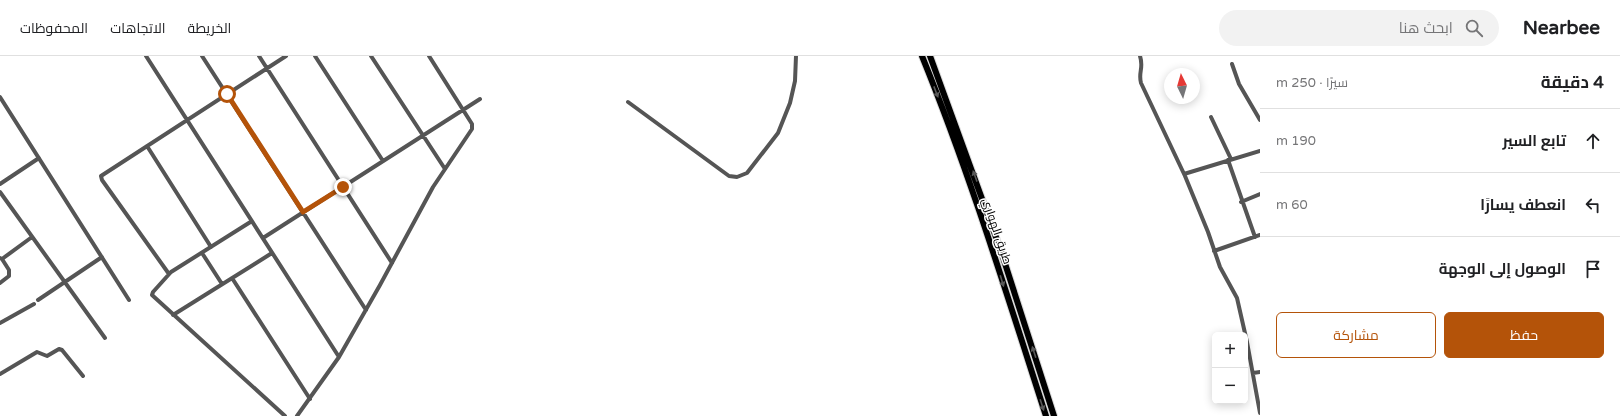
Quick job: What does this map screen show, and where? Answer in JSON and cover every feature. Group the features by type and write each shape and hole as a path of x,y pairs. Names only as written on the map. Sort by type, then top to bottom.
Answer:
{"highway":[{"name":"طريق الهواري","path":"922,56 964,167 994,254 1046,416"},
{"name":"طريق الهواري","path":"930,56 1001,251 1054,416"},
{"path":"994,254 1001,251"}],"street":[{"path":"146,56 339,357"},
{"path":"202,56 366,310"},
{"path":"259,56 392,263"},
{"path":"169,274 101,178 103,174 286,56"},
{"path":"315,56 383,161"},
{"path":"372,56 444,169"},
{"path":"297,416 339,357 444,169 473,128 472,124 428,56"},
{"path":"628,102 729,176 741,177 747,173 768,147 778,133 786,116 793,92 796,56"},
{"path":"1140,56 1143,65 1140,75 1142,83 1184,174 1208,232 1220,267 1237,298 1260,413"},
{"path":"1232,64 1239,84 1260,120"},
{"path":"0,97 129,300"},
{"path":"263,238 480,99"},
{"path":"1211,117 1229,160 1241,202 1255,237"},
{"path":"147,146 211,247"},
{"path":"1184,174 1260,151"},
{"path":"0,184 39,158"},
{"path":"0,192 104,338"},
{"path":"1241,202 1260,194"},
{"path":"252,221 169,274 152,295 285,416"},
{"path":"1214,251 1260,235"},
{"path":"0,283 9,276 10,273 1,258 32,237"},
{"path":"202,252 222,284"},
{"path":"173,315 272,253"},
{"path":"38,300 102,257"},
{"path":"232,278 310,399"},
{"path":"0,323 34,304"},
{"path":"0,374 37,352 47,356 59,349 62,350 83,376"},
{"path":"1253,373 1260,372"}],"route":[{"path":"227,94 303,212 343,187"}]}
